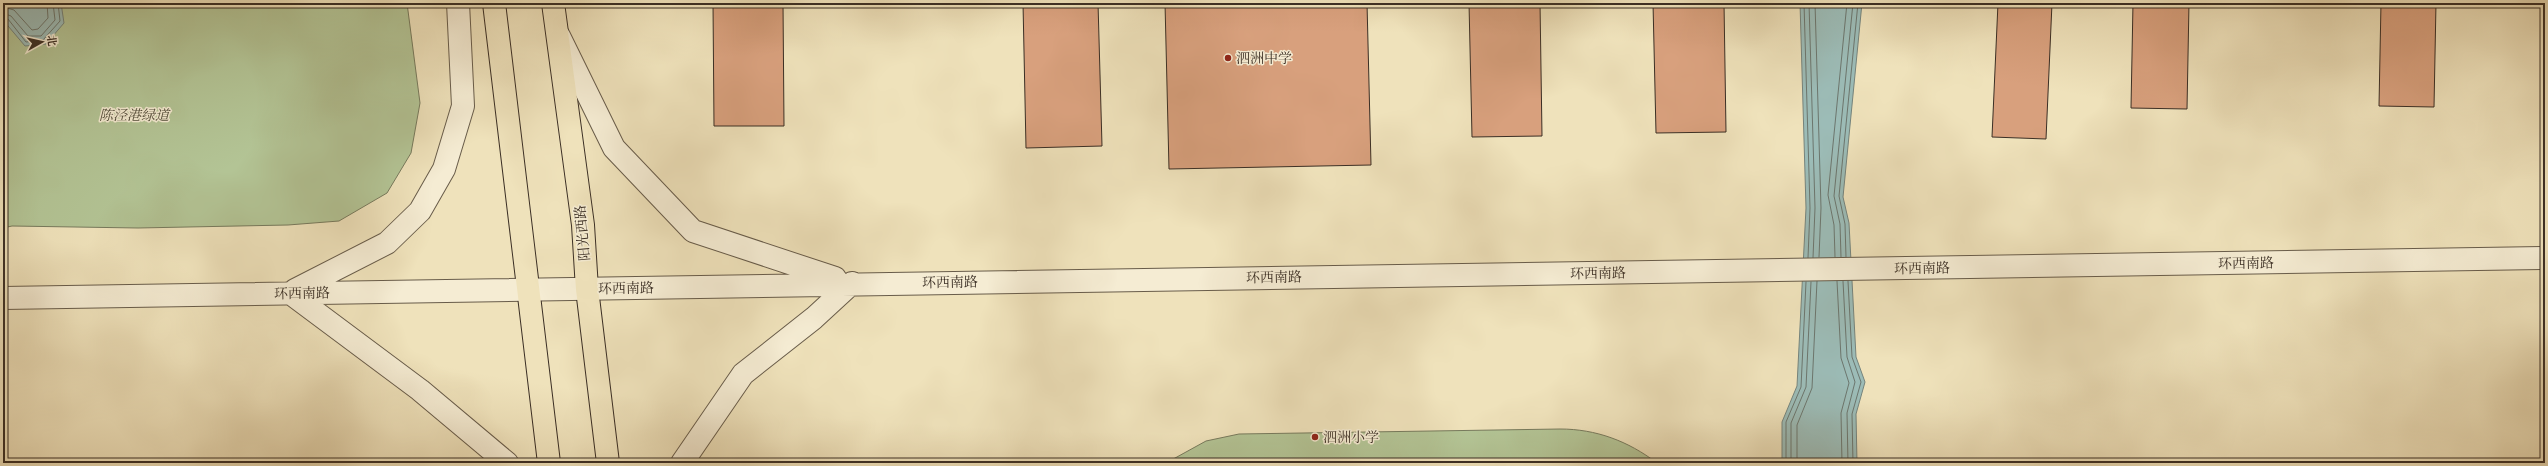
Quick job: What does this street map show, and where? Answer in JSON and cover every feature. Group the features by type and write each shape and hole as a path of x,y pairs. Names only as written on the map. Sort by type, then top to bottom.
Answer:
{"main road":[{"path":"494,3 549,463"},
{"name":"阳光西路","path":"553,3 583,225 587,289 608,463"}],"street":[{"path":"458,3 463,106 444,169 420,211 387,243 290,293 420,390 507,463"},
{"path":"557,31 614,148 693,231 852,283 814,318 743,374 682,463"},
{"name":"环西南路","path":"3,298 587,289 852,283 1890,269 2545,258"}],"green space":[{"name":"陈泾港绿道","path":"3,3 407,3 420,103 411,153 387,193 339,221 288,225 138,228 12,226 3,228"},
{"path":"1560,429 1586,431 1611,438 1635,448 1657,463 1166,463 1206,441 1239,434"}],"water":[{"path":"3,3 61,3 64,23 46,44 25,46 3,20"},
{"path":"1800,3 1862,3 1843,197 1849,223 1856,357 1865,382 1856,414 1857,463 1782,463 1782,422 1797,386 1806,208"}],"building":[{"path":"713,3 783,3 784,126 714,126"},
{"path":"1023,3 1098,3 1102,146 1026,148"},
{"path":"1165,3 1367,3 1371,165 1169,169"},
{"path":"1469,3 1540,3 1542,136 1472,137"},
{"path":"1653,3 1724,3 1726,132 1656,133"},
{"path":"1998,3 2052,3 2046,139 1992,137"},
{"path":"2133,3 2189,3 2187,109 2131,108"},
{"path":"2381,3 2436,3 2434,107 2379,106"}],"place":[{"name":"泗洲中学","path":"1228,58"},
{"name":"泗洲小学","path":"1315,437"}]}
